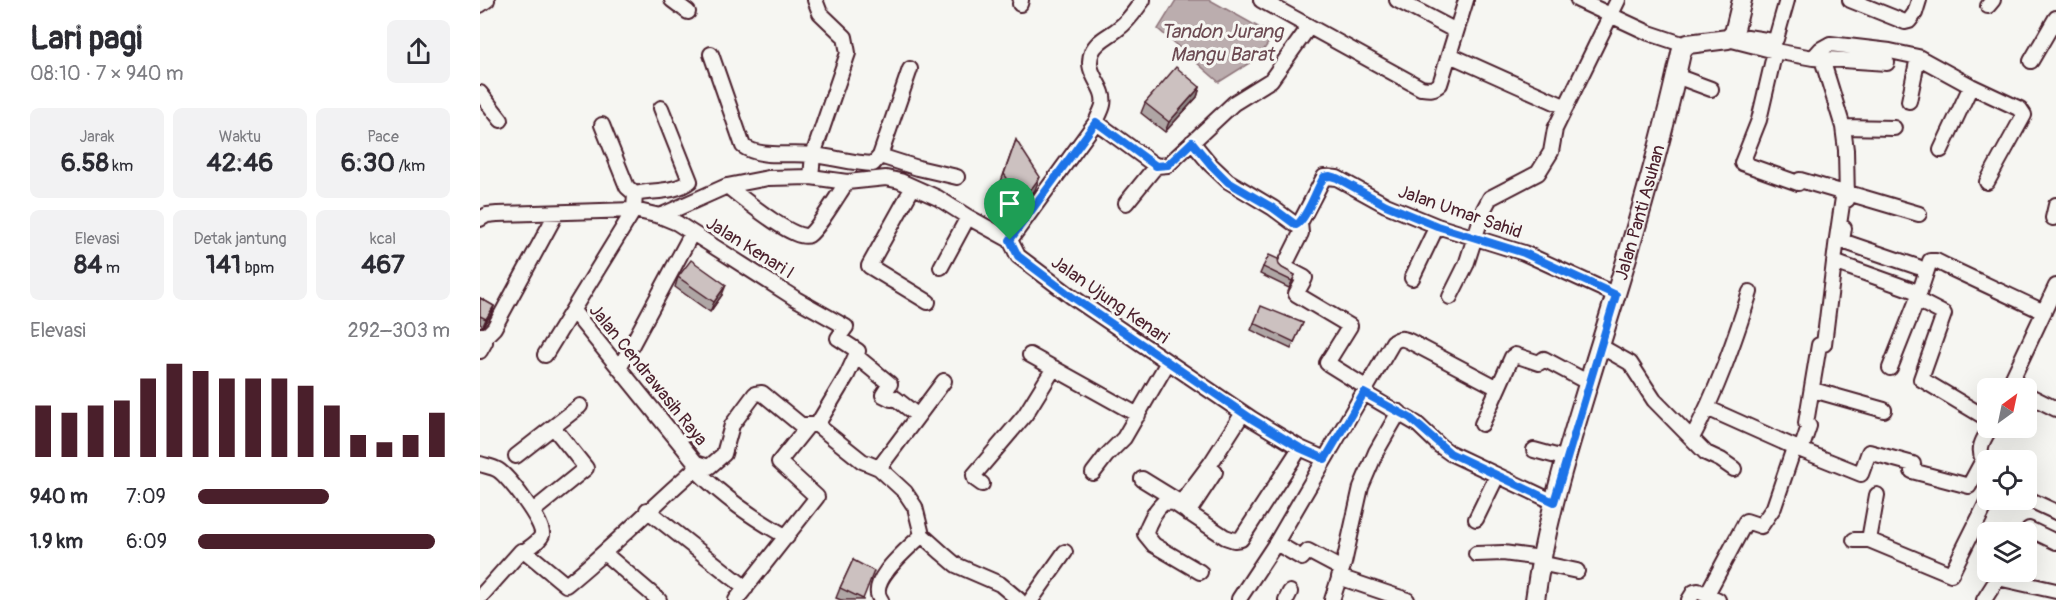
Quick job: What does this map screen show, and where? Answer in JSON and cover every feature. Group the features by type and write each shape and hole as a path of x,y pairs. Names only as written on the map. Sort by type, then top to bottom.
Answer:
{"street":[{"path":"480,5 488,0"},
{"path":"672,0 688,12"},
{"path":"811,177 813,155 848,53 845,37 820,13 814,0"},
{"path":"876,168 938,198 1010,240 1096,122 1103,105 1103,97 1093,78 1090,65 1091,54 1096,46 1120,28 1143,0"},
{"path":"1261,0 1421,88 1436,88 1440,84 1466,0"},
{"path":"1396,0 1456,31"},
{"path":"1578,0 1649,33 1685,45 1731,36 1773,40 1777,35 1787,0"},
{"path":"1450,297 1466,265 1484,209 1490,198 1538,173 1552,148 1553,135 1618,0"},
{"path":"1731,36 1742,0"},
{"path":"1856,1 1905,22 1915,14 1919,0"},
{"path":"2031,61 2056,18"},
{"path":"1096,122 1156,166 1168,165 1234,103 1271,80 1309,27"},
{"path":"1731,36 1775,51 1817,59 1887,63"},
{"path":"1918,267 1842,240 1847,191 1846,150 1843,127 1817,59 1821,49 1830,44 1890,51 1918,57 2020,109 2024,115 1987,182"},
{"name":"Jalan Panti Asuhan","path":"1535,600 1554,502 1649,184 1681,53 1685,45"},
{"path":"1775,51 1760,120 1742,163 1798,183 1800,180 1842,192 1847,191 1919,214"},
{"path":"711,54 743,146 758,152 813,155 876,168 918,168 957,177"},
{"path":"1450,55 1566,107"},
{"path":"1909,101 1918,57"},
{"path":"727,186 785,228 802,237 809,235 847,182 876,168 910,69"},
{"path":"1676,76 1711,89"},
{"path":"1941,150 1971,86"},
{"path":"480,93 501,120"},
{"path":"482,213 556,214 634,202 650,190 666,190 687,184 690,181 661,108"},
{"path":"602,125 634,202"},
{"path":"1843,127 1894,128"},
{"path":"1192,142 1228,182 1273,208 1296,225 1300,223 1301,233 1284,267 1305,278 1296,294 1350,326 1327,363 1417,424 1450,453 1554,502"},
{"path":"1126,202 1156,166"},
{"name":"Jalan Umar Sahid","path":"1300,223 1319,184 1327,176 1337,178 1386,205 1437,226 1524,253 1616,295"},
{"path":"660,216 727,186 768,178 811,177 847,182"},
{"path":"913,187 869,266 928,302"},
{"path":"1689,600 1694,592 1698,591 1712,597 1746,521 1761,526 1774,507 1797,449 1809,426 1806,423 1819,345 1824,344 1834,262 1847,191"},
{"name":"Jalan Kenari I","path":"634,202 678,223 796,299 846,327 838,338 858,351 855,356"},
{"name":"Jalan Cendrawasih Raya","path":"545,355 573,311 634,202"},
{"path":"480,351 485,342 480,335 487,334 494,328 556,214"},
{"path":"940,267 968,217"},
{"path":"1412,278 1437,226"},
{"path":"620,367 692,233"},
{"name":"Jalan Ujung Kenari","path":"1010,240 1018,256 1071,296 1247,416 1300,448 1325,459"},
{"path":"1890,368 1930,261 1936,261 2044,312"},
{"path":"1834,262 1917,296 1944,314 1921,379 1977,412"},
{"path":"2016,378 2056,286"},
{"path":"1692,438 1728,359 1750,292"},
{"name":"Jalan Cendrawasih Raya","path":"525,551 566,585 604,553 695,466 620,367 573,311"},
{"path":"1239,600 1276,543 1393,342 1402,338 1498,388"},
{"path":"1600,346 1630,363 1654,400 1706,453 1721,459 1734,469"},
{"path":"1030,355 1138,415"},
{"path":"1482,424 1512,357 1515,355 1539,363 1544,359 1589,383"},
{"path":"736,600 817,497 779,462 812,426 847,375 855,356 890,384 883,395 891,399 895,398 918,416"},
{"path":"1093,473 1124,438 1168,362"},
{"path":"982,484 975,479 975,474 1025,415 1054,368"},
{"path":"879,468 944,381"},
{"path":"1813,390 1884,410"},
{"path":"695,466 709,468 724,454 732,425 755,394 765,395 801,425 812,426 862,461 879,468 905,492 915,507 922,535 956,565 1000,584 1019,600"},
{"path":"2037,400 2056,409"},
{"path":"516,456 554,429 580,406"},
{"path":"1707,408 1797,449 1861,474 1869,452 1913,464 1912,471 1969,486 1977,481"},
{"path":"1332,600 1341,573 1361,487 1376,452 1399,412"},
{"path":"1142,479 1181,503 1247,416"},
{"path":"1188,513 1247,416"},
{"path":"533,511 586,468 554,429"},
{"path":"1200,572 1154,545 1145,534 1148,523 1164,502 1174,503 1225,537 1234,540 1241,539 1300,448"},
{"path":"1534,450 1567,459"},
{"path":"480,464 500,472 533,511 542,528 542,534 537,541 519,553 483,589"},
{"path":"695,466 718,492 747,514 787,537"},
{"path":"1476,519 1497,476"},
{"path":"1869,540 1877,495"},
{"path":"2037,503 2056,512"},
{"path":"647,510 746,588"},
{"path":"1854,540 1869,540 1951,574 1983,510"},
{"path":"2037,533 2056,542"},
{"path":"881,600 876,589 880,579 922,535"},
{"path":"1276,543 1302,558 1308,551 1341,573 1407,600"},
{"path":"1030,600 1065,552"},
{"path":"604,553 659,600"},
{"path":"1476,554 1503,553 1541,560 1577,571"},
{"path":"1984,600 1998,578 2056,591"}],"water":[{"name":"Tandon Jurang Mangu Barat","path":"1176,0 1210,0 1269,33 1271,39 1259,57 1219,82 1158,29"}],"building":[{"path":"1176,67 1200,87 1169,122 1145,103"},
{"path":"1016,140 1040,177 1032,188 1019,195 1004,174"},
{"path":"1269,255 1278,259 1282,268 1295,275 1292,281 1263,267"},
{"path":"691,260 726,285 714,302 678,277"},
{"path":"480,298 494,306 486,319 480,316"},
{"path":"1261,306 1303,323 1294,342 1254,323"},
{"path":"853,560 874,571 863,599 840,588"}],"route":[{"path":"1096,122 1156,166 1168,165 1192,142 1228,182 1273,208 1296,225 1303,219 1319,184 1324,177 1330,176 1386,205 1437,226 1524,253 1616,295 1554,502 1450,453 1410,418 1364,393 1325,459 1300,448 1252,419 1071,296 1018,256 1010,240 1096,122"}]}
